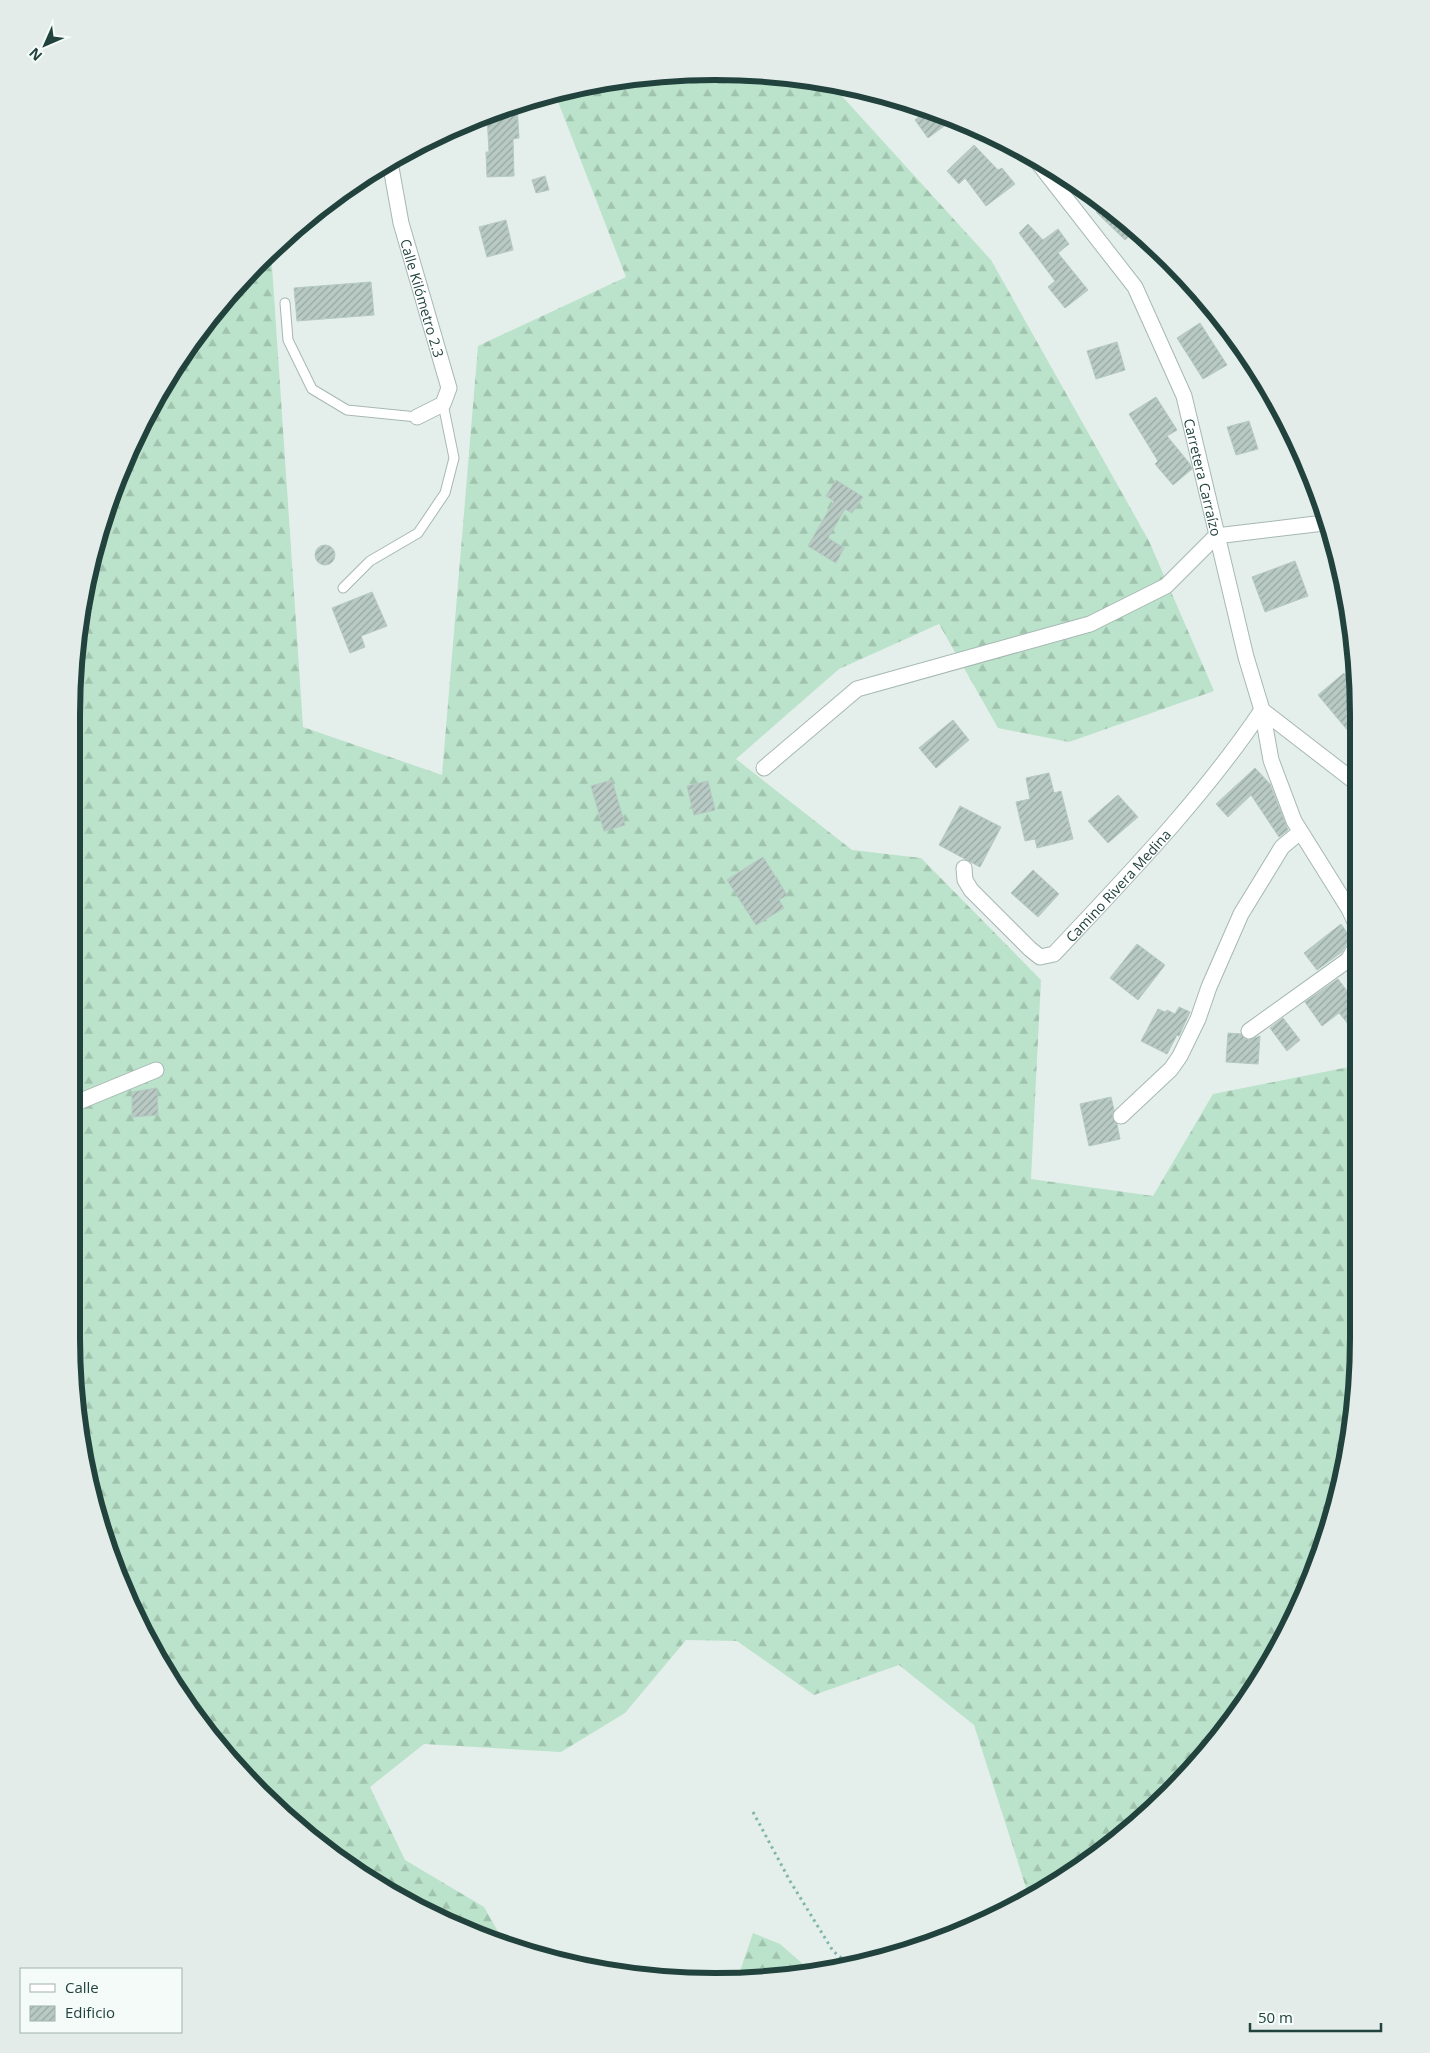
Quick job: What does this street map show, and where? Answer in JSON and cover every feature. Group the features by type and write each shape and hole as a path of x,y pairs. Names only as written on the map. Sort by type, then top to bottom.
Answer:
{"street":[{"name":"Calle Kilómetro 2.3","path":"391,169 401,223 449,388 444,404"},
{"name":"Carretera Carraízo","path":"1047,174 1135,286 1184,396 1246,657 1262,710 1270,760 1300,832 1350,911"},
{"path":"418,417 444,404"},
{"path":"764,768 857,689 1090,624 1166,586 1216,536 1320,524"},
{"path":"1262,710 1350,779"},
{"name":"Camino Rivera Medina","path":"964,868 965,880 971,890 1030,948 1040,956 1054,954 1198,795 1238,745 1262,710"},
{"path":"1121,1116 1171,1069 1180,1056 1198,1019 1209,987 1241,914 1282,847 1300,832"},
{"name":"Carretera Carraízo","path":"1249,1031 1348,960 1350,957"},
{"path":"80,1101 156,1070"}],"lane":[{"path":"284,302 288,340 312,389 347,410 418,417"},
{"path":"343,588 370,561 418,533 445,493 454,458 444,404"}],"path":[{"path":"753,1812 790,1881 834,1951 844,1960"}],"green space":[{"path":"673,81 757,81 838,92 991,260 1149,541 1214,691 1069,742 998,728 939,624 839,669 736,759 852,850 921,858 1041,980 1031,1179 1153,1196 1213,1094 1350,1067 1349,1380 1338,1462 1316,1542 1302,1581 1285,1619 1265,1656 1219,1725 1192,1757 1164,1787 1102,1842 1068,1866 1027,1891 974,1725 899,1665 814,1695 737,1641 686,1640 625,1713 561,1752 424,1744 370,1787 405,1860 484,1907 500,1935 434,1908 397,1888 328,1842 266,1787 211,1725 165,1656 145,1619 128,1581 114,1542 92,1462 81,1380 80,1338 81,673 92,591 102,551 128,472 145,434 165,397 211,328 272,261 303,727 442,775 478,346 626,277 557,100 632,85"},
{"path":"753,1933 780,1944 806,1967 757,1972 740,1972"}],"building":[{"path":"517,112 519,138 513,139 514,176 487,177 486,152 489,152 487,122"},
{"path":"922,115 947,124 928,138 915,120"},
{"path":"974,145 998,170 1002,168 1015,184 986,206 965,178 959,184 947,171"},
{"path":"545,176 549,190 536,193 532,180"},
{"path":"1099,209 1131,235 1125,240 1096,212"},
{"path":"506,220 513,250 487,257 479,227"},
{"path":"1028,224 1043,240 1058,229 1069,244 1058,253 1088,290 1065,308 1048,287 1055,281 1019,233"},
{"path":"371,282 374,315 297,321 294,288"},
{"path":"1200,323 1227,365 1203,379 1177,338"},
{"path":"1117,342 1125,370 1096,379 1087,351"},
{"path":"1156,397 1177,430 1167,436 1192,469 1173,485 1155,464 1158,461 1129,414"},
{"path":"1249,421 1258,449 1236,455 1227,427"},
{"path":"836,480 863,497 852,513 845,509 828,538 844,548 836,563 808,546 834,501 826,496"},
{"path":"325,545 332,548 335,555 332,562 325,565 318,562 315,555 318,548"},
{"path":"1295,561 1308,596 1265,612 1252,577"},
{"path":"372,592 387,626 361,636 365,647 350,653 332,608"},
{"path":"1344,673 1349,679 1350,733 1318,695"},
{"path":"953,720 969,740 936,768 919,748"},
{"path":"1255,768 1270,784 1288,830 1279,837 1251,795 1228,817 1216,804"},
{"path":"1049,773 1054,793 1061,791 1073,839 1037,848 1035,839 1025,841 1016,802 1030,799 1026,778"},
{"path":"612,780 625,825 604,831 591,786"},
{"path":"708,781 715,810 694,815 687,786"},
{"path":"1118,795 1138,817 1108,843 1088,821"},
{"path":"960,806 1001,827 980,867 939,845"},
{"path":"763,857 787,895 779,900 784,908 756,925 727,880"},
{"path":"1033,870 1059,894 1038,917 1011,893"},
{"path":"1341,924 1348,934 1348,941 1342,952 1317,970 1304,953"},
{"path":"1137,944 1165,965 1138,1000 1110,978"},
{"path":"1338,979 1350,995 1350,1026 1339,1013 1322,1026 1305,1002"},
{"path":"1179,1007 1190,1012 1179,1036 1177,1035 1167,1054 1141,1041 1158,1009 1165,1012 1167,1010 1175,1014"},
{"path":"1283,1018 1300,1040 1287,1051 1270,1028"},
{"path":"1228,1033 1241,1034 1245,1039 1249,1040 1260,1036 1258,1064 1226,1062"},
{"path":"157,1088 158,1115 132,1117 132,1092"},
{"path":"1111,1097 1114,1110 1112,1118 1117,1124 1120,1139 1089,1146 1080,1104"}]}
